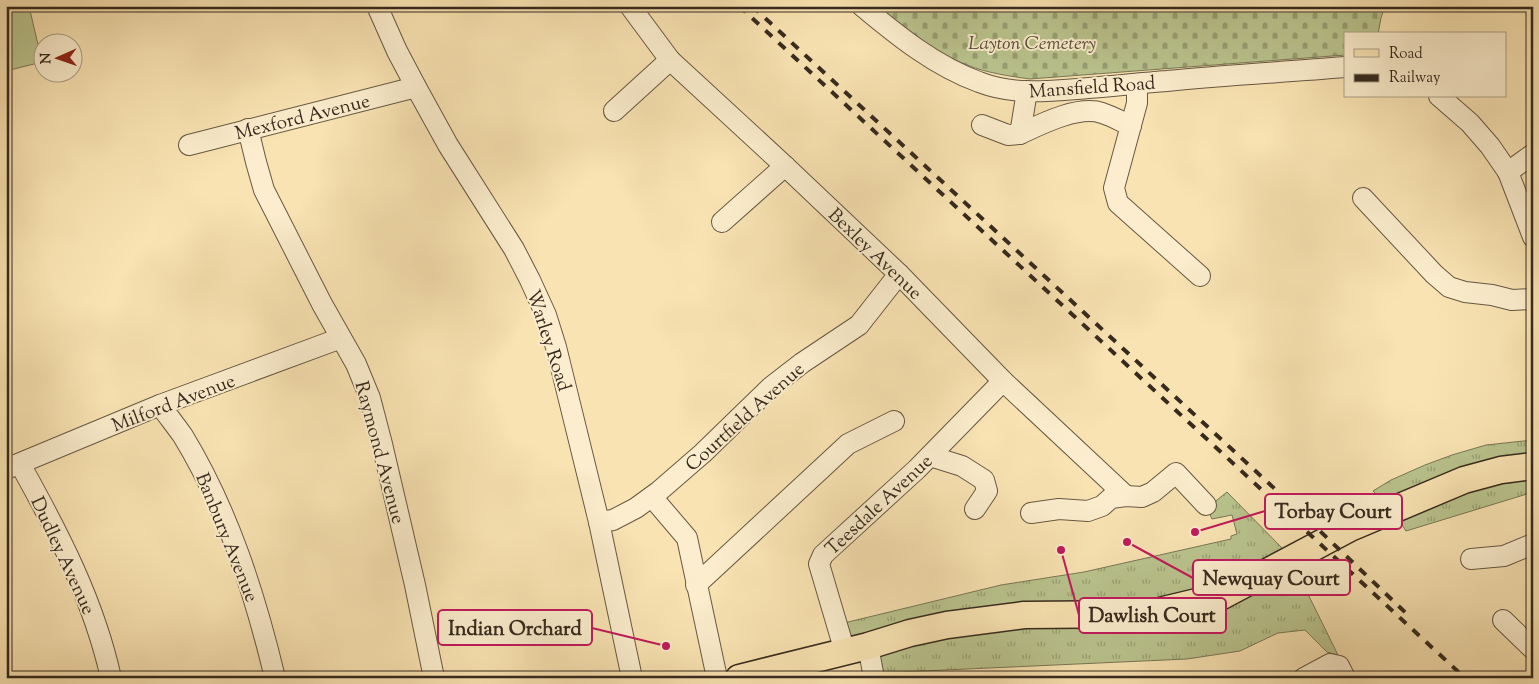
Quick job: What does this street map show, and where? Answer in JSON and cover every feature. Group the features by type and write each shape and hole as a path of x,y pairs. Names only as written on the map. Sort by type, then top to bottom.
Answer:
{"main road":[{"path":"739,678 856,649 910,633 947,626 1024,615 1147,614 1222,596 1350,528 1455,484 1501,470 1533,466"}],"street":[{"name":"Warley Road","path":"377,6 397,51 416,87 448,145 514,249 546,315 556,347 599,522 632,678"},
{"name":"Bexley Avenue","path":"630,6 670,60 900,274 1003,381 1126,496"},
{"name":"Mansfield Road","path":"862,6 890,30 930,58 980,83 1010,90 1038,93 1344,67"},
{"path":"614,111 670,60"},
{"path":"1137,84 1137,103 1114,188 1118,203 1200,276"},
{"name":"Mexford Avenue","path":"189,145 416,87"},
{"path":"1020,134 1027,91"},
{"path":"1441,98 1470,123 1490,146 1508,172 1533,238"},
{"path":"982,125 1008,136 1020,134 1070,113 1102,112 1131,126"},
{"name":"Raymond Avenue","path":"248,129 264,190 302,266 356,364 370,398 380,435 434,678"},
{"path":"1508,172 1533,154"},
{"path":"722,222 785,166"},
{"path":"1363,198 1434,274 1449,287 1465,292 1492,295 1512,300 1533,299"},
{"name":"Courtfield Avenue","path":"599,522 613,520 652,497 703,453 771,387 802,363 859,325 900,274"},
{"name":"Milford Avenue","path":"13,466 160,405 341,338"},
{"name":"Teesdale Avenue","path":"856,649 819,564 823,555 917,469 1003,381"},
{"name":"Banbury Avenue","path":"160,405 187,443 218,504 238,552 252,593 265,634 275,678"},
{"path":"696,585 848,444 894,422"},
{"path":"930,456 962,466 984,480 987,492 975,509"},
{"name":"Dudley Avenue","path":"13,466 52,521 77,574 93,617 111,678"},
{"path":"1031,513 1059,509 1088,511 1102,506 1111,498 1142,496 1154,492 1176,473 1206,505"},
{"path":"652,497 687,538 717,678"},
{"path":"1471,559 1504,556 1533,544"},
{"path":"1503,620 1533,649"},
{"path":"856,649 874,678"},
{"path":"1304,678 1330,664 1339,666 1345,678"}],"green space":[{"path":"6,6 29,6 35,32 32,32 32,64 6,71"},
{"name":"Layton Cemetery","path":"877,6 1385,6 1378,32 1344,32 1344,55 1030,79 990,72 956,60 907,31"},
{"path":"1533,440 1533,493 1406,531 1373,491 1391,480 1452,455 1486,445"},
{"path":"1227,492 1283,549 1222,596 854,637 847,632 844,623 1001,585 1084,572 1231,539 1231,536 1237,534 1232,515 1212,519 1207,508"},
{"path":"1279,578 1285,586 1300,578 1338,655 1327,652 1305,630 1278,633 1240,651 1187,659 879,673 875,653 946,634 1010,627"}],"railway":[{"path":"739,6 1465,678"},
{"path":"752,6 1301,513 1408,615"}],"place":[{"name":"Torbay Court","path":"1195,532"},
{"name":"Newquay Court","path":"1127,542"},
{"name":"Dawlish Court","path":"1061,550"},
{"name":"Indian Orchard","path":"666,646"}]}
